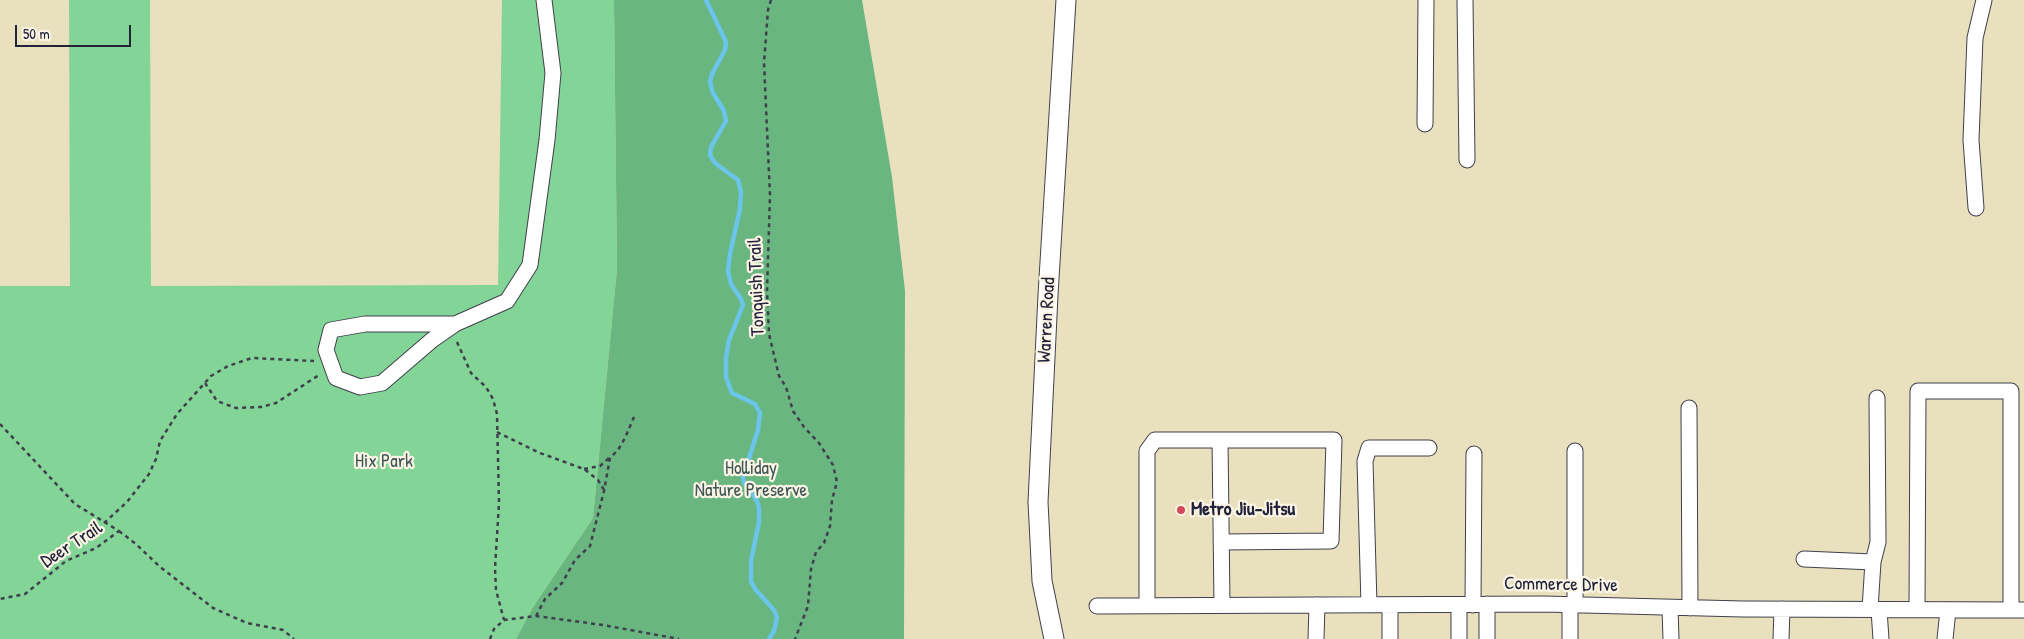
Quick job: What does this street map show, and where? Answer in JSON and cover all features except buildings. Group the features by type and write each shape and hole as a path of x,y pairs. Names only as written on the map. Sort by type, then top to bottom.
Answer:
{"main road":[{"name":"Warren Road","path":"1054,639 1042,581 1038,502 1066,0"}],"street":[{"path":"453,326 365,324 332,330 326,350 336,378 360,387 382,382 432,340 453,326 507,301 530,265 547,140 553,73 544,0"},
{"path":"1425,124 1426,0"},
{"path":"1466,0 1467,160"},
{"path":"1976,208 1971,140 1974,47 1984,0"},
{"path":"1917,609 1918,391 2011,391 2017,610"},
{"path":"1878,398 1878,542 1873,562 1874,610 1881,639"},
{"path":"1689,408 1690,608"},
{"path":"1147,606 1147,452 1155,440 1334,440 1331,541 1221,542"},
{"path":"1220,440 1222,605"},
{"path":"1369,605 1365,461 1369,448 1429,448"},
{"path":"1570,639 1573,605 1575,451"},
{"path":"1459,639 1473,605 1474,454"},
{"path":"1804,559 1873,562"},
{"path":"1316,639 1317,605"},
{"path":"1390,605 1390,639"},
{"path":"1473,605 1487,639"},
{"name":"Commerce Drive","path":"1097,606 1573,605 1670,608 2017,610"},
{"path":"1670,608 1671,639"},
{"path":"1781,639 1782,609"},
{"path":"1946,639 1948,610"}],"path":[{"name":"Tonquish Trail","path":"771,0 768,10 764,63 770,195 766,290 769,334 779,376 785,386 793,411 804,427 819,443 833,465 837,482 832,500 830,526 824,543 816,552 811,569 808,606 795,639"},
{"path":"453,326 471,373 486,387 493,399 497,414 499,503 495,568 496,590 504,620"},
{"path":"104,523 127,502 152,467 160,441 176,414 211,376 228,366 252,358 314,361"},
{"path":"205,382 217,401 236,408 260,406 276,403 314,377 332,370"},
{"path":"584,469 600,466 618,450 634,417"},
{"name":"Deer Trail","path":"0,424 75,504 119,531 96,548 66,561 25,594 0,598"},
{"path":"497,432 540,452 584,469 598,480 604,491"},
{"path":"536,616 545,599 562,583 575,560 590,546 610,458"},
{"path":"119,531 159,566 213,608 246,624 283,630 294,639"},
{"path":"490,639 494,630 504,620 536,616 594,623 679,639"}],"green space":[{"name":"Hix Park","path":"69,0 150,0 151,286 498,285 502,0 614,0 617,269 593,518 533,607 516,639 0,639 0,286 70,286"},
{"name":"Holliday Nature Preserve","path":"614,0 862,0 892,177 905,291 904,639 516,639 533,607 593,518 617,269"}],"waterway":[{"path":"706,0 726,42 725,50 712,74 710,82 713,93 724,111 726,121 711,147 710,155 715,163 738,180 741,192 740,209 728,271 731,284 743,305 729,340 726,358 726,377 732,393 755,404 760,413 758,430 743,477 744,483 757,501 759,508 759,522 751,561 751,581 755,589 774,610 777,618 774,631 769,639"}],"place":[{"name":"Metro Jiu-Jitsu","path":"1181,510"}]}
